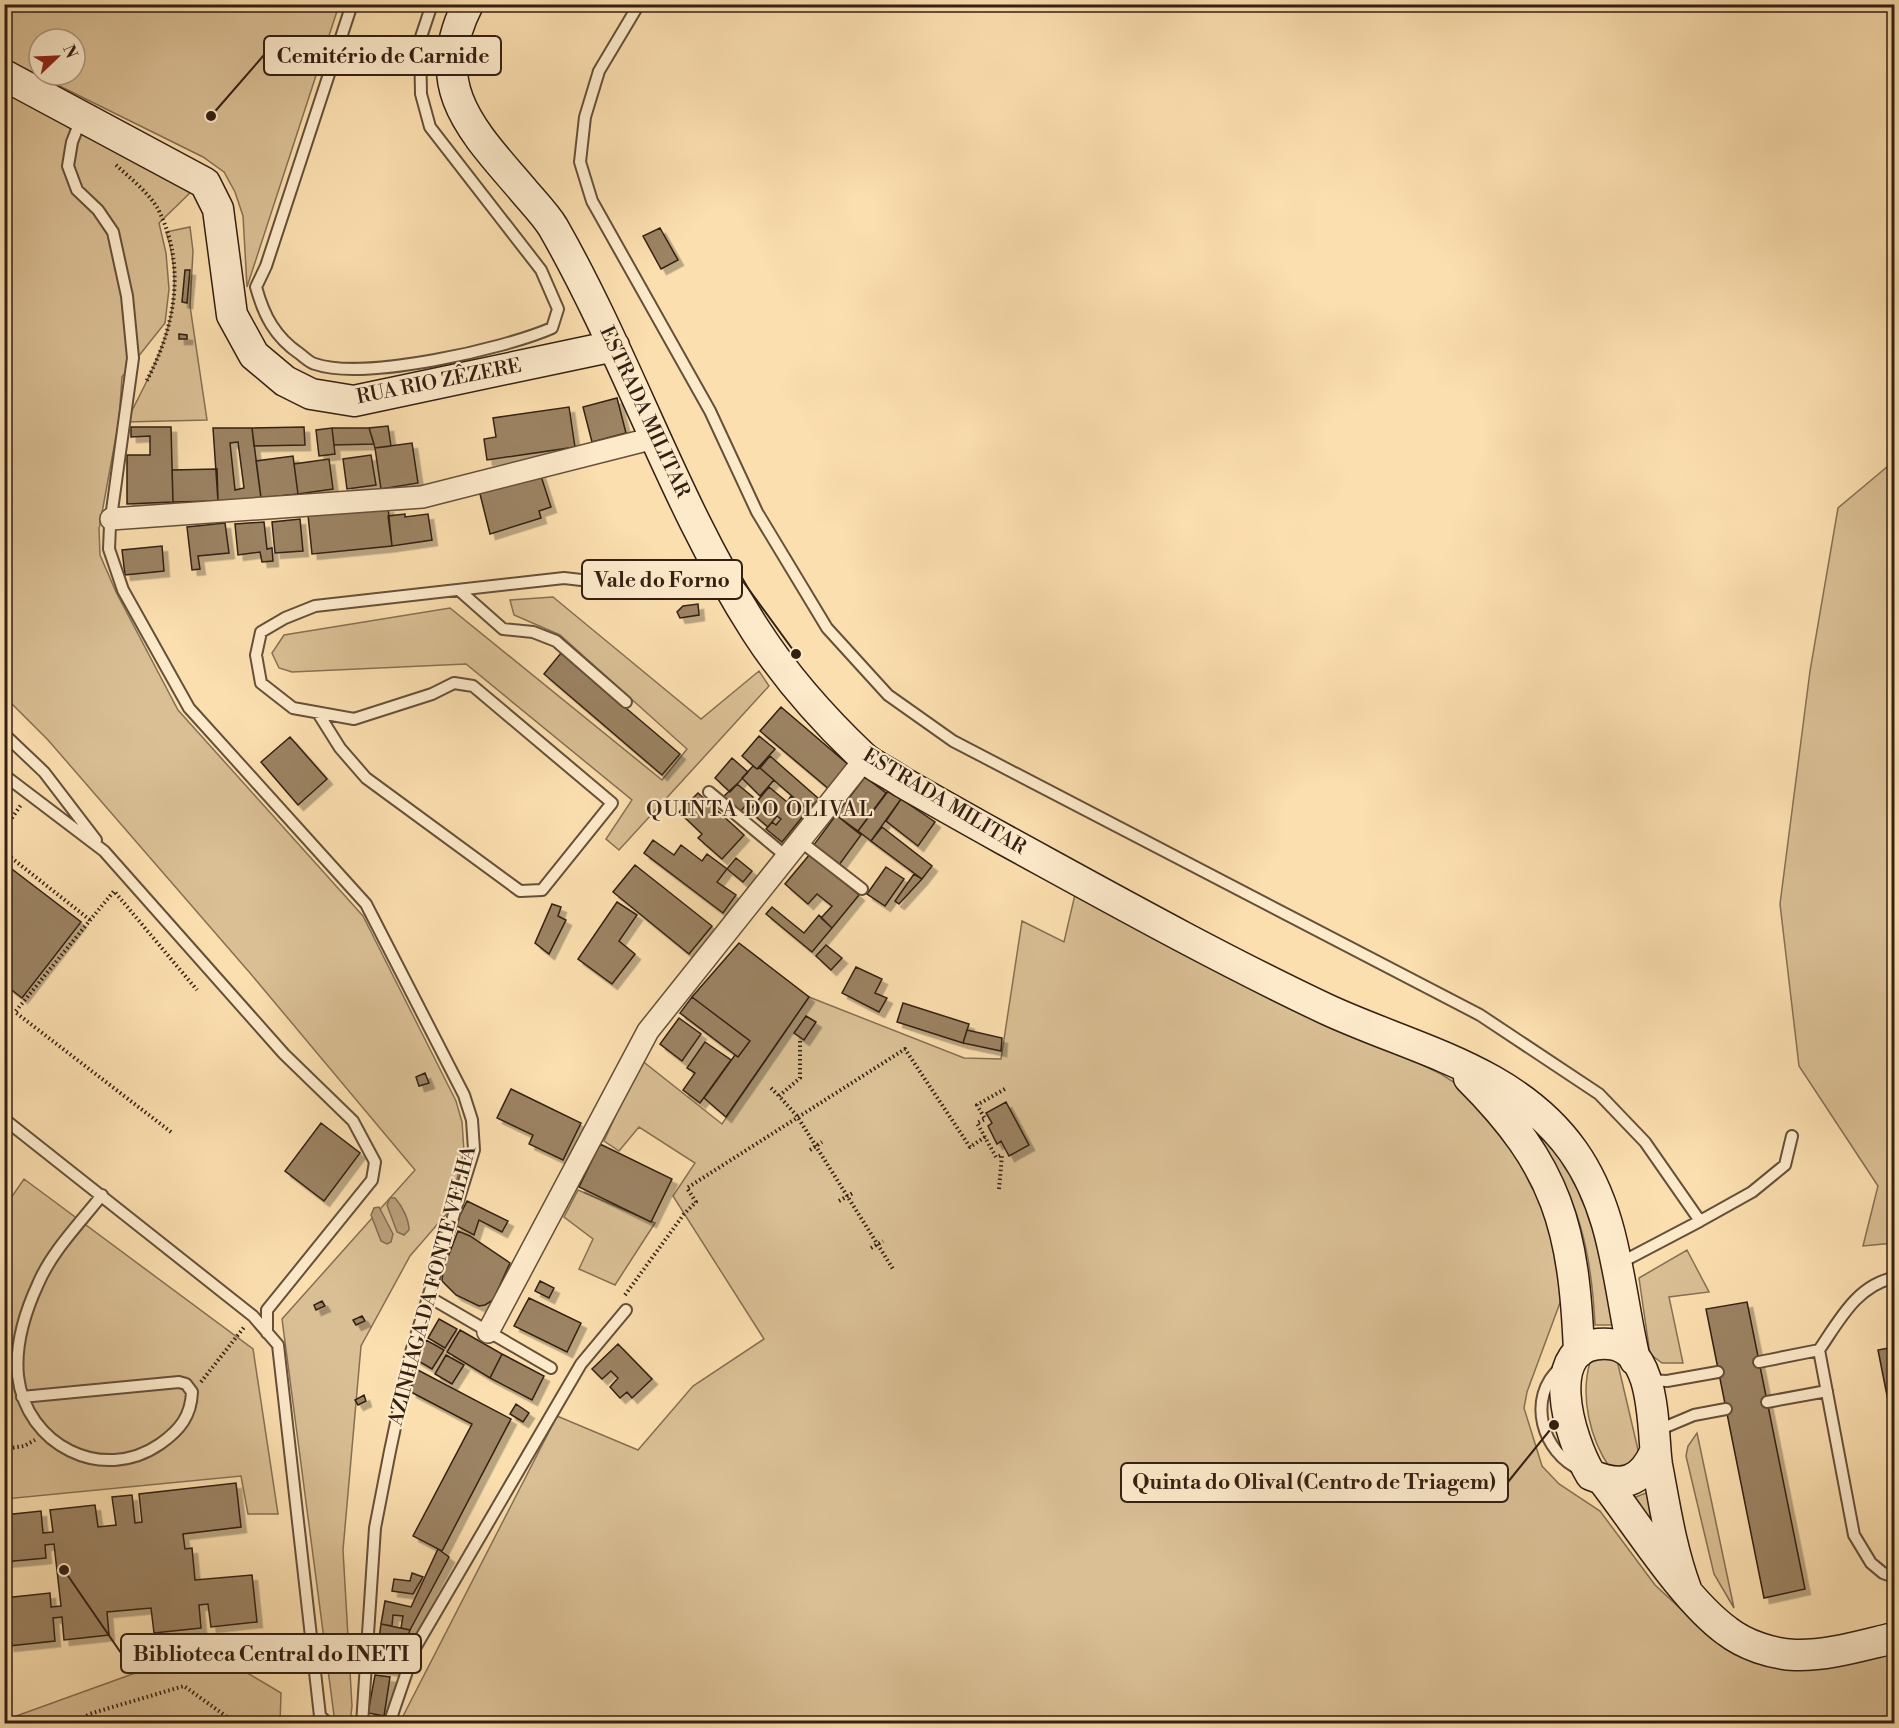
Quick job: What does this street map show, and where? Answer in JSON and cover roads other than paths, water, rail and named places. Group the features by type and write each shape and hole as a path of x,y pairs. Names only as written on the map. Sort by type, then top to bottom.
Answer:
{"street":[{"name":"ESTRADA MILITAR","path":"468,4 456,28 451,55 453,87 469,127 550,222 614,346 654,438 722,572 756,632 780,665 865,759 950,810 1078,880 1266,978 1329,1010 1487,1077 1519,1096 1550,1122 1574,1152 1597,1190 1611,1232 1640,1370 1654,1410 1655,1442 1676,1562 1686,1589"},
{"name":"RUA RIO ZÊZERE","path":"4,75 205,183 218,209 232,315 254,355 285,381 311,394 354,401 614,346"},
{"path":"111,519 422,497 654,438"},
{"path":"488,1332 648,1031 865,759"},
{"name":"ESTRADA MILITAR","path":"1454,1063 1500,1109 1536,1158 1561,1214 1574,1274 1575,1354 1566,1372 1569,1420 1576,1444 1597,1477 1686,1589 1728,1632 1761,1649 1795,1655 1832,1651 1894,1638"},
{"path":"1575,1354 1592,1346 1613,1344 1624,1349 1640,1370"},
{"path":"1597,1477 1617,1482 1638,1476 1649,1465 1655,1442"}],"lane":[{"path":"352,4 266,266 256,287 264,315 284,343 314,364 387,369 527,339 552,328 558,309 540,270 430,127 421,94 420,40 432,4"},
{"path":"639,4 599,71 585,117 580,162 592,201 710,411 757,512 827,628 888,694 952,741 1480,1014 1599,1094 1645,1142 1700,1221"},
{"name":"AZINHAGA DA FONTE VELHA","path":"82,116 72,142 68,166 77,190 98,210 112,232 127,297 133,358 111,519 110,549 123,590 189,708 366,904 464,1095 472,1120 474,1150 411,1352 375,1528 362,1724"},
{"path":"318,713 340,748 366,778 520,891 542,890 612,802 473,686 454,683 432,694 354,719 293,708 261,683 256,655 261,632 285,618 315,606 564,578 668,590 681,588 722,572"},
{"path":"460,591 504,629 533,632 556,641 626,702"},
{"path":"4,734 44,772 104,851 284,1054 353,1121 375,1162 372,1180 267,1310 267,1333"},
{"path":"4,775 104,851"},
{"path":"709,792 794,849 862,889"},
{"path":"4,1119 253,1316 278,1345 324,1720"},
{"path":"1617,1264 1752,1192 1785,1165 1792,1136"},
{"path":"22,1397 179,1382 186,1384 192,1392 187,1418 170,1437 150,1451 130,1459 89,1458 64,1450 45,1435 31,1417 22,1397 18,1354 24,1318 38,1282 53,1257 102,1195"},
{"path":"1759,1362 1819,1350 1852,1303 1871,1285 1894,1278"},
{"path":"429,1297 551,1368"},
{"path":"389,1724 416,1648 582,1364 626,1310"},
{"path":"1819,1350 1854,1534 1870,1563 1883,1573 1894,1577"},
{"path":"1640,1370 1667,1381 1718,1372"},
{"path":"1767,1402 1827,1390"},
{"path":"1655,1442 1694,1415 1726,1409"}],"place":[{"name":"Cemitério de Carnide","path":"211,116"},
{"name":"Vale do Forno","path":"796,654"},
{"name":"Quinta do Olival (Centro de Triagem)","path":"1554,1425"},
{"name":"Biblioteca Central do INETI","path":"64,1570"}],"district":[{"name":"QUINTA DO OLIVAL","path":"760,810"}]}
